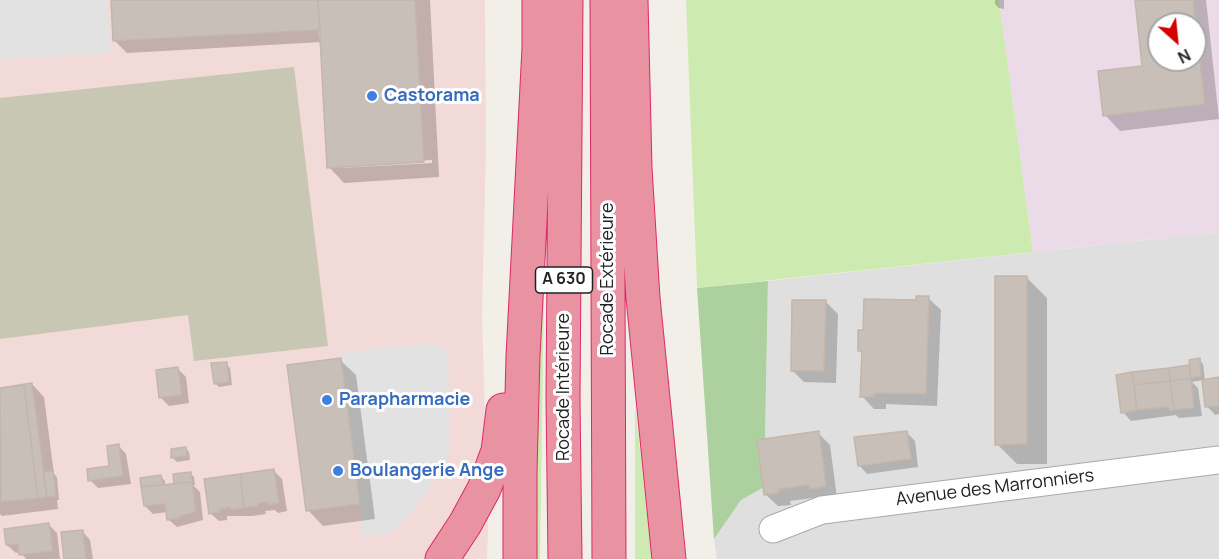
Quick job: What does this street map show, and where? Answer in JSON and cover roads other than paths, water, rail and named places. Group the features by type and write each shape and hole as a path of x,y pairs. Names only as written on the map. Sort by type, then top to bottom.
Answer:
{"highway":[{"path":"520,559 520,461 539,48 539,0"},
{"name":"Rocade Intérieure","path":"565,559 563,399 566,0"},
{"name":"Rocade Extérieure","path":"607,0 609,559"},
{"path":"631,0 635,168 644,298 669,559"},
{"path":"442,559 484,489 498,451 532,170"}],"street":[{"name":"Avenue des Marronniers","path":"773,529 822,510 1219,460"}],"place":[{"name":"Castorama","path":"372,96"},
{"name":"Parapharmacie","path":"327,400"},
{"name":"Boulangerie Ange","path":"338,471"}]}
